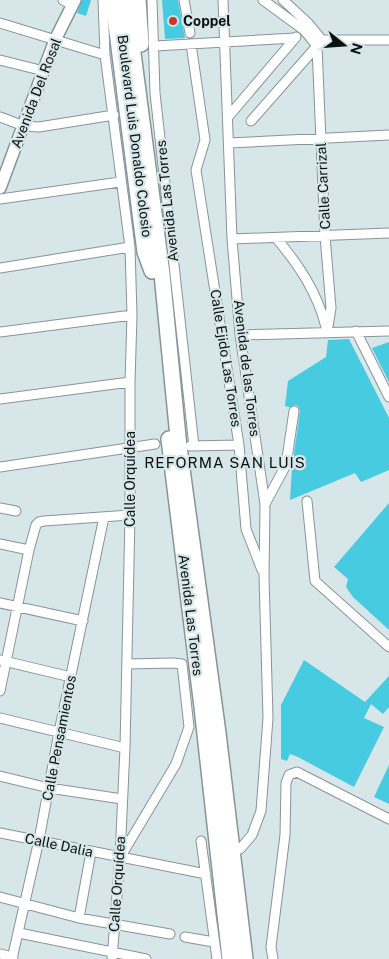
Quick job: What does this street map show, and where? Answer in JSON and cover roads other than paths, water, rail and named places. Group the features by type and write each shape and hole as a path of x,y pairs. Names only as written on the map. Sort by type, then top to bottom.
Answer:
{"highway":[{"path":"113,0 145,252 157,273"},
{"name":"Boulevard Luis Donaldo Colosio","path":"117,0 152,230"},
{"name":"Boulevard Luis Donaldo Colosio","path":"126,0 157,273"},
{"path":"138,0 165,244 157,273"},
{"name":"Avenida Las Torres","path":"157,273 218,733 245,959"},
{"name":"Avenida Las Torres","path":"157,273 170,443 230,959"},
{"path":"218,733 228,750 240,849 242,870 237,892"}],"street":[{"name":"Calle Orquídea","path":"103,0 105,55 114,115 120,182 130,247 132,315 125,748 120,857 112,956"},
{"name":"Avenida Las Torres","path":"152,0 156,93 192,446 239,445"},
{"path":"184,0 190,33"},
{"name":"Avenida de las Torres","path":"223,0 232,239 240,335 265,504 264,576 268,718 261,811 252,835 240,849"},
{"path":"263,0 319,43 389,40"},
{"path":"283,0 308,23 319,43"},
{"name":"Avenida Del Rosal","path":"0,188 4,165 24,126 70,2"},
{"path":"0,23 105,55"},
{"path":"228,116 304,30"},
{"path":"155,46 295,38"},
{"path":"251,120 319,43"},
{"name":"Calle Carrizal","path":"319,43 325,236 331,308 327,332"},
{"name":"Calle Ejido Las Torres","path":"191,44 205,140 196,170 239,445 246,529 264,576"},
{"path":"0,60 44,71"},
{"path":"0,117 24,126 40,127 114,115"},
{"path":"229,143 389,135"},
{"path":"0,199 120,182"},
{"path":"232,239 389,234"},
{"path":"276,238 294,259 309,282 320,307 327,332"},
{"path":"0,268 130,247"},
{"path":"0,332 132,315"},
{"path":"240,335 389,330"},
{"path":"356,331 389,397"},
{"path":"0,399 130,382"},
{"path":"265,504 286,465 294,412"},
{"path":"0,467 155,444"},
{"path":"307,501 315,582 389,647"},
{"path":"0,508 16,511"},
{"path":"0,691 3,661 18,606 34,530 39,522 130,515"},
{"name":"Calle Pensamientos","path":"12,958 39,840 59,732 104,517"},
{"path":"0,544 29,550"},
{"path":"0,603 83,621"},
{"path":"3,661 71,677"},
{"path":"120,857 176,764 189,727 182,664 127,664"},
{"path":"0,718 125,748"},
{"path":"273,959 271,947 285,834 286,783 290,775 297,772 389,819"},
{"path":"0,776 49,788 122,799"},
{"name":"Calle Dalia","path":"0,833 206,874"},
{"path":"201,841 217,959"},
{"path":"79,918 92,852"},
{"path":"0,897 79,918 170,934"},
{"path":"18,933 112,956 146,959"},
{"path":"185,937 214,942"},
{"path":"0,954 12,958"}],"place":[{"name":"Coppel","path":"173,21"}],"district":[{"name":"REFORMA SAN LUIS","path":"225,462"}]}
